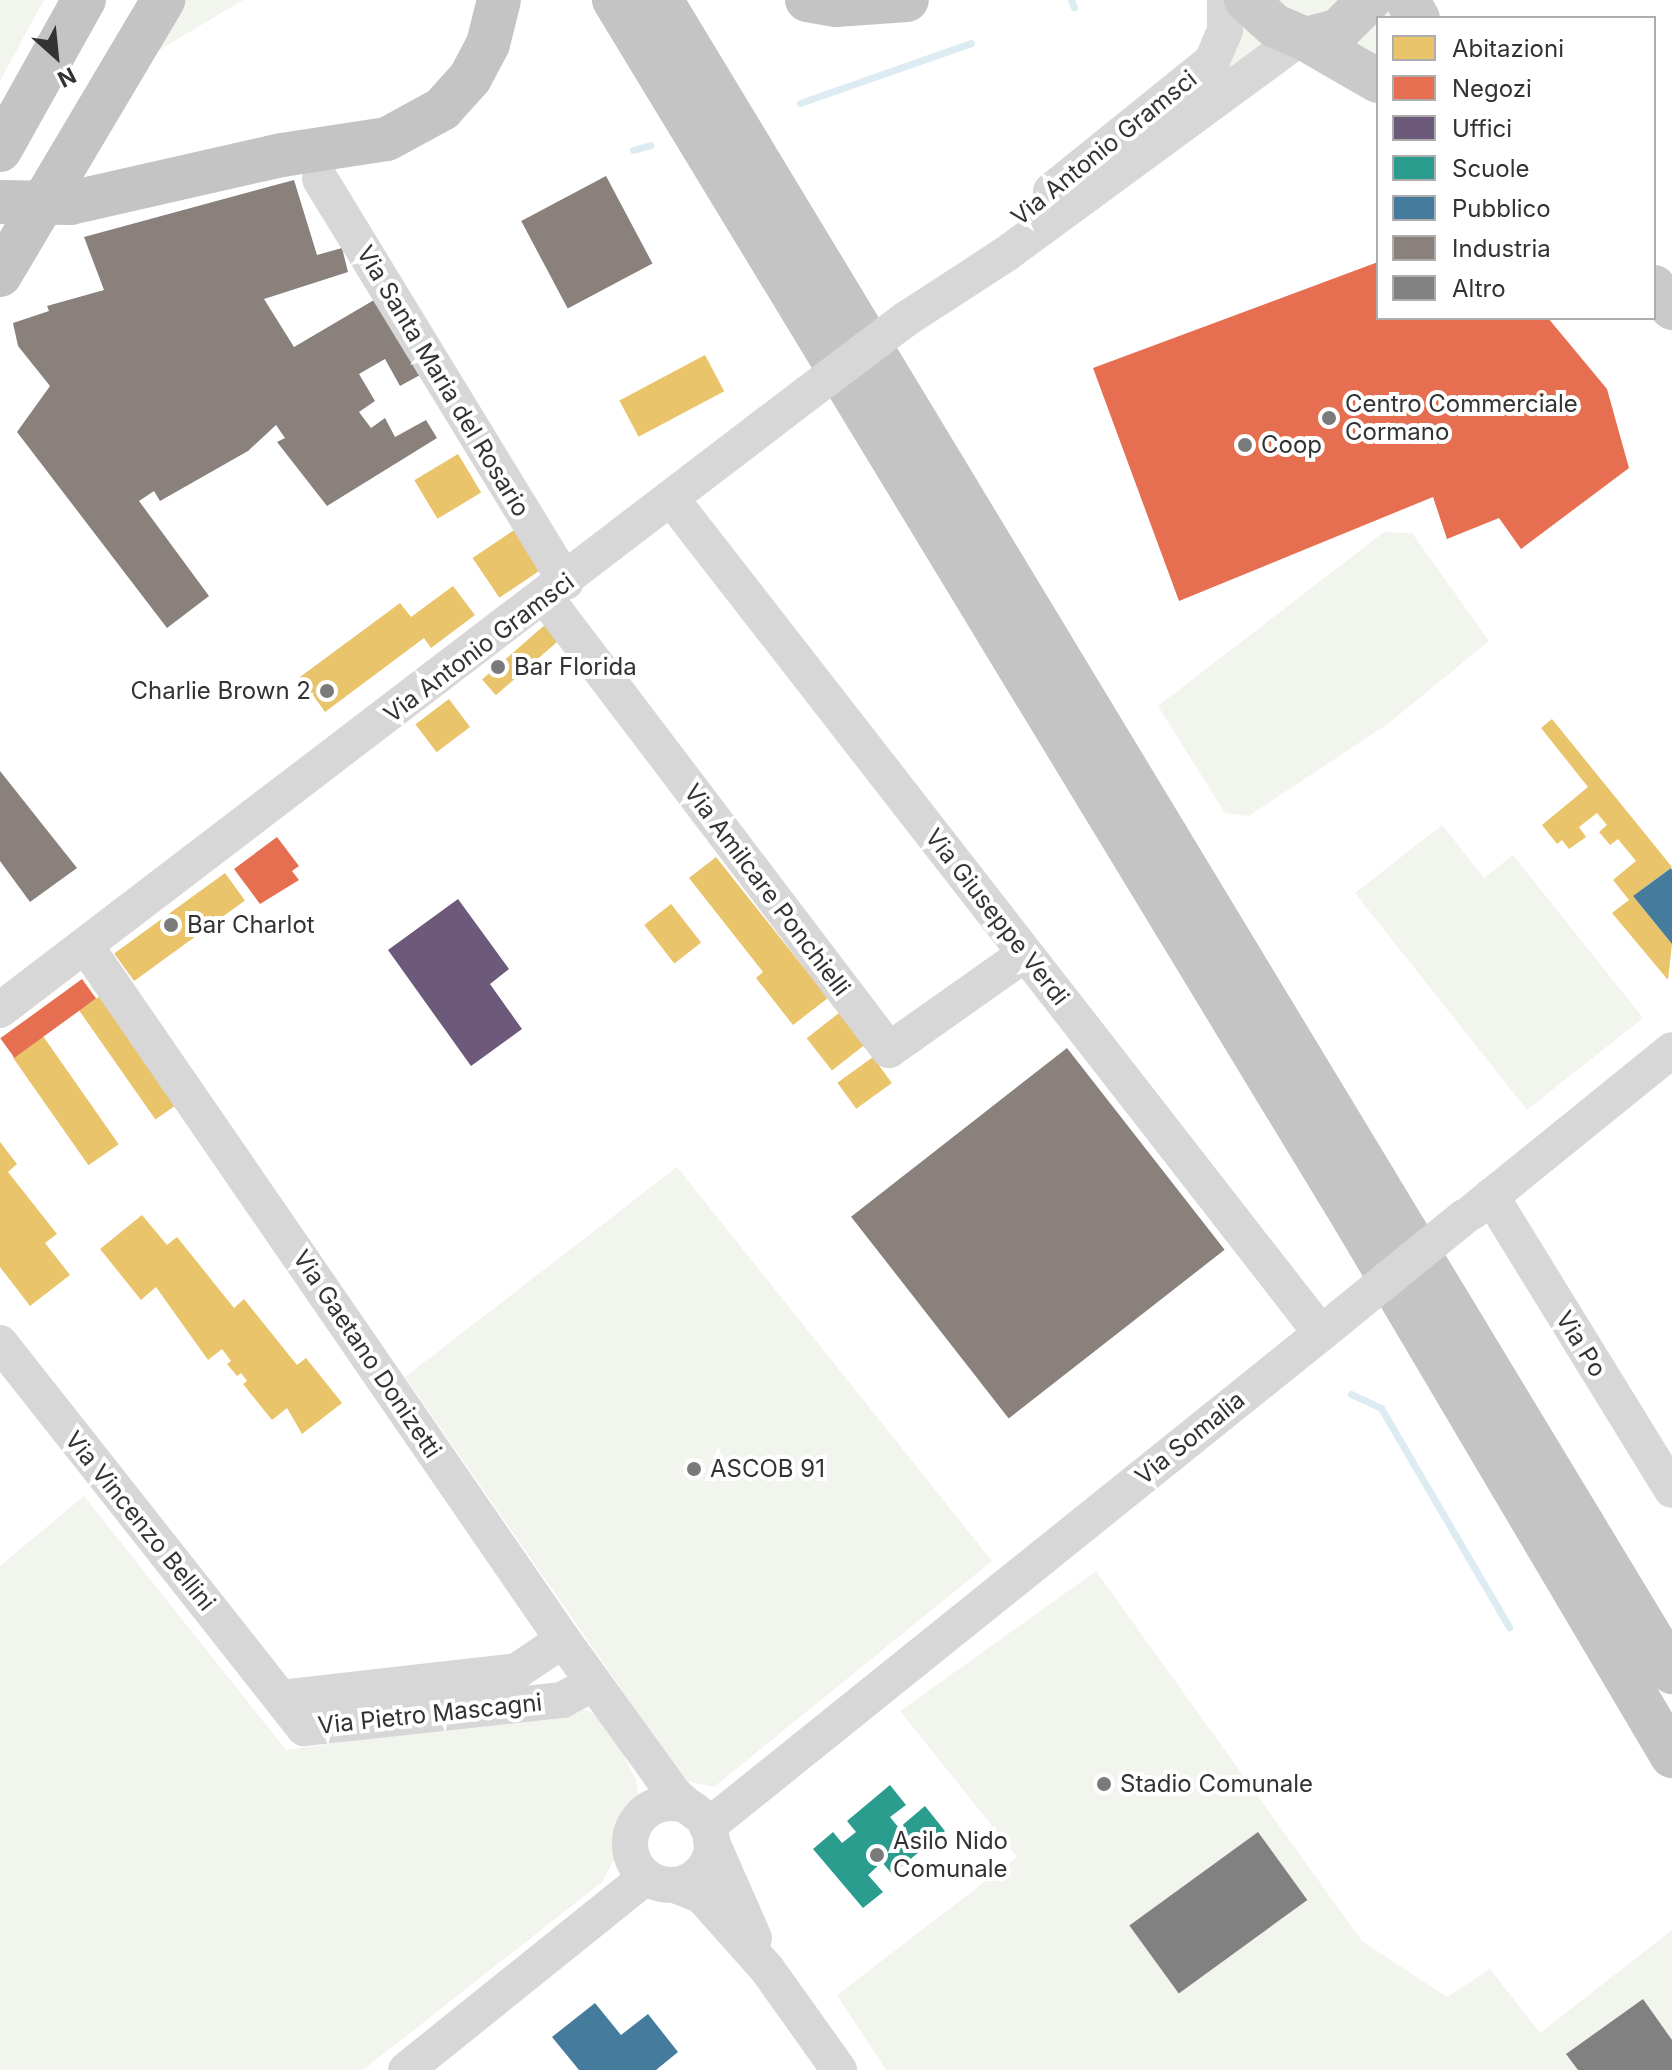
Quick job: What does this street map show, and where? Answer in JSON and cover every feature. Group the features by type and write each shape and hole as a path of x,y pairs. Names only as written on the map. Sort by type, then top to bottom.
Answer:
{"highway":[{"path":"0,150 84,0"},
{"path":"0,241 133,0"},
{"path":"0,275 163,0"},
{"path":"282,155 384,119 433,93 474,36 482,0"},
{"path":"0,202 70,203 282,155 387,139 442,109 470,78 488,44 499,0"},
{"path":"614,0 1363,1233 1672,1756"},
{"path":"661,0 1672,1672"},
{"path":"807,0 836,5 907,0"}],"main road":[{"path":"1246,0 1275,26 1363,74"},
{"path":"1303,39 1338,31 1369,0"},
{"path":"1656,289 1672,308"}],"street":[{"name":"Via Antonio Gramsci","path":"955,283 992,237 1212,61 1225,30 1225,0"},
{"name":"Via Antonio Gramsci","path":"0,1010 673,501 906,319 955,283 1006,254 1303,39"},
{"name":"Via Antonio Gramsci","path":"1248,76 1303,63 1363,74"},
{"name":"Via Santa Maria del Rosario","path":"320,179 556,589"},
{"name":"Via Giuseppe Verdi","path":"673,501 1025,954 1331,1325"},
{"name":"Via Amilcare Ponchielli","path":"556,589 889,1050 1025,954"},
{"name":"Via Gaetano Donizetti","path":"85,945 563,1640 650,1762 705,1826 767,1969"},
{"name":"Via Somalia","path":"705,1826 1672,1050"},
{"name":"Via Po","path":"1478,1207 1672,1490"},
{"name":"Via Vincenzo Bellini","path":"0,1343 281,1698"},
{"name":"Via Pietro Mascagni","path":"281,1698 517,1671 563,1640"},
{"name":"Via Pietro Mascagni","path":"281,1698 304,1728 562,1700 594,1683"},
{"path":"650,1762 653,1789 630,1847 660,1881 702,1896 767,1969 839,2070"},
{"path":"406,2070 660,1881 703,1869 705,1826 668,1804 640,1818"}],"shaded area":[{"path":"0,0 44,0 0,81"},
{"path":"178,0 243,0 146,58"},
{"path":"1267,0 1352,0 1318,23"},
{"path":"1388,0 1403,16 1376,16 1376,66 1354,41"},
{"path":"1239,20 1273,44 1210,87"},
{"path":"1384,532 1412,533 1489,641 1389,723 1249,816 1225,813 1158,706"},
{"path":"1442,825 1484,878 1513,855 1643,1018 1527,1110 1355,893"},
{"name":"ASCOB 91","path":"677,1167 992,1561 714,1787 685,1781 405,1377"},
{"path":"84,1496 286,1750 568,1711 586,1710 606,1720 636,1780 638,1796 618,1818 614,1860 602,1882 363,2070 0,2070 0,1566"},
{"name":"Stadio Comunale","path":"1096,1571 1362,1941 1447,1997 1490,1969 1540,2033 1672,1930 1672,2070 886,2070 837,1995 1017,1857 900,1711"}],"building: Abitazioni":[{"path":"705,355 724,391 639,437 619,401"},
{"path":"458,454 481,493 437,519 414,480"},
{"path":"514,530 541,570 499,598 473,558"},
{"path":"453,586 475,615 431,648 424,638 325,712 300,677 400,603 411,617"},
{"path":"547,623 561,639 496,695 482,679"},
{"path":"449,699 470,727 437,752 415,724"},
{"path":"1552,719 1672,867 1633,896 1672,944 1668,980 1612,913 1629,900 1613,880 1636,861 1618,839 1610,845 1599,832 1607,825 1597,813 1579,827 1586,837 1569,849 1562,840 1557,844 1542,825 1588,787 1541,728"},
{"path":"716,857 828,998 793,1025 756,978 763,972 689,878"},
{"path":"225,873 245,901 134,981 114,954"},
{"path":"671,904 701,943 674,964 644,925"},
{"path":"107,991 183,1100 155,1119 79,1011"},
{"path":"839,1013 864,1045 832,1071 807,1038"},
{"path":"43,1036 119,1144 88,1165 13,1057"},
{"path":"873,1057 892,1083 856,1109 837,1083"},
{"path":"0,1142 17,1164 8,1172 57,1234 45,1243 70,1275 30,1306 0,1267"},
{"path":"142,1215 167,1245 177,1237 234,1308 244,1299 297,1365 306,1358 342,1403 302,1434 287,1408 272,1420 243,1384 247,1381 241,1373 237,1376 227,1364 231,1361 222,1349 208,1360 156,1287 141,1300 100,1249"}],"building: Negozi":[{"name":"Centro Commerciale Cormano","path":"1376,263 1376,320 1550,320 1607,389 1629,468 1521,549 1499,518 1447,539 1433,497 1179,601 1093,368"},
{"path":"277,837 299,866 292,871 299,880 260,904 234,869"},
{"path":"82,979 96,998 14,1058 0,1038"}],"building: Uffici":[{"path":"458,899 509,969 490,984 522,1029 471,1066 388,950"}],"building: Scuole":[{"path":"890,1785 906,1805 890,1817 899,1828 925,1806 945,1831 892,1874 882,1862 868,1875 883,1892 863,1908 813,1849 833,1832 842,1843 856,1832 847,1821"}],"building: Pubblico":[{"path":"1672,870 1672,944 1633,896"},
{"path":"595,2003 621,2035 648,2014 678,2052 656,2070 579,2070 552,2037"}],"building: Industria":[{"path":"606,176 652,263 568,308 521,221"},
{"path":"294,180 317,255 342,248 348,272 264,299 294,347 374,300 420,375 400,386 385,359 359,374 375,401 359,412 371,428 385,418 395,437 426,420 437,438 327,506 277,442 285,438 276,425 248,451 160,501 154,491 139,501 209,596 167,628 17,432 50,386 18,346 13,323 49,311 47,306 104,290 84,237"},
{"path":"0,771 77,868 30,902 0,861"},
{"path":"1067,1048 1225,1250 1009,1418 851,1217"}],"building: Altro":[{"path":"1258,1832 1307,1900 1179,1993 1129,1925"},
{"path":"1643,1999 1672,2040 1672,2070 1578,2070 1566,2054"}],"waterway":[{"path":"1071,0 1074,7"},
{"path":"800,103 971,43"},
{"path":"633,150 650,145"},
{"path":"1351,1394 1381,1408 1509,1627"}],"place":[{"name":"Centro Commerciale Cormano","path":"1329,418"},
{"name":"Coop","path":"1245,445"},
{"name":"Bar Florida","path":"498,667"},
{"name":"Charlie Brown 2","path":"327,691"},
{"name":"Bar Charlot","path":"171,925"},
{"name":"ASCOB 91","path":"694,1469"},
{"name":"Stadio Comunale","path":"1104,1784"},
{"name":"Asilo Nido Comunale","path":"877,1855"}]}
